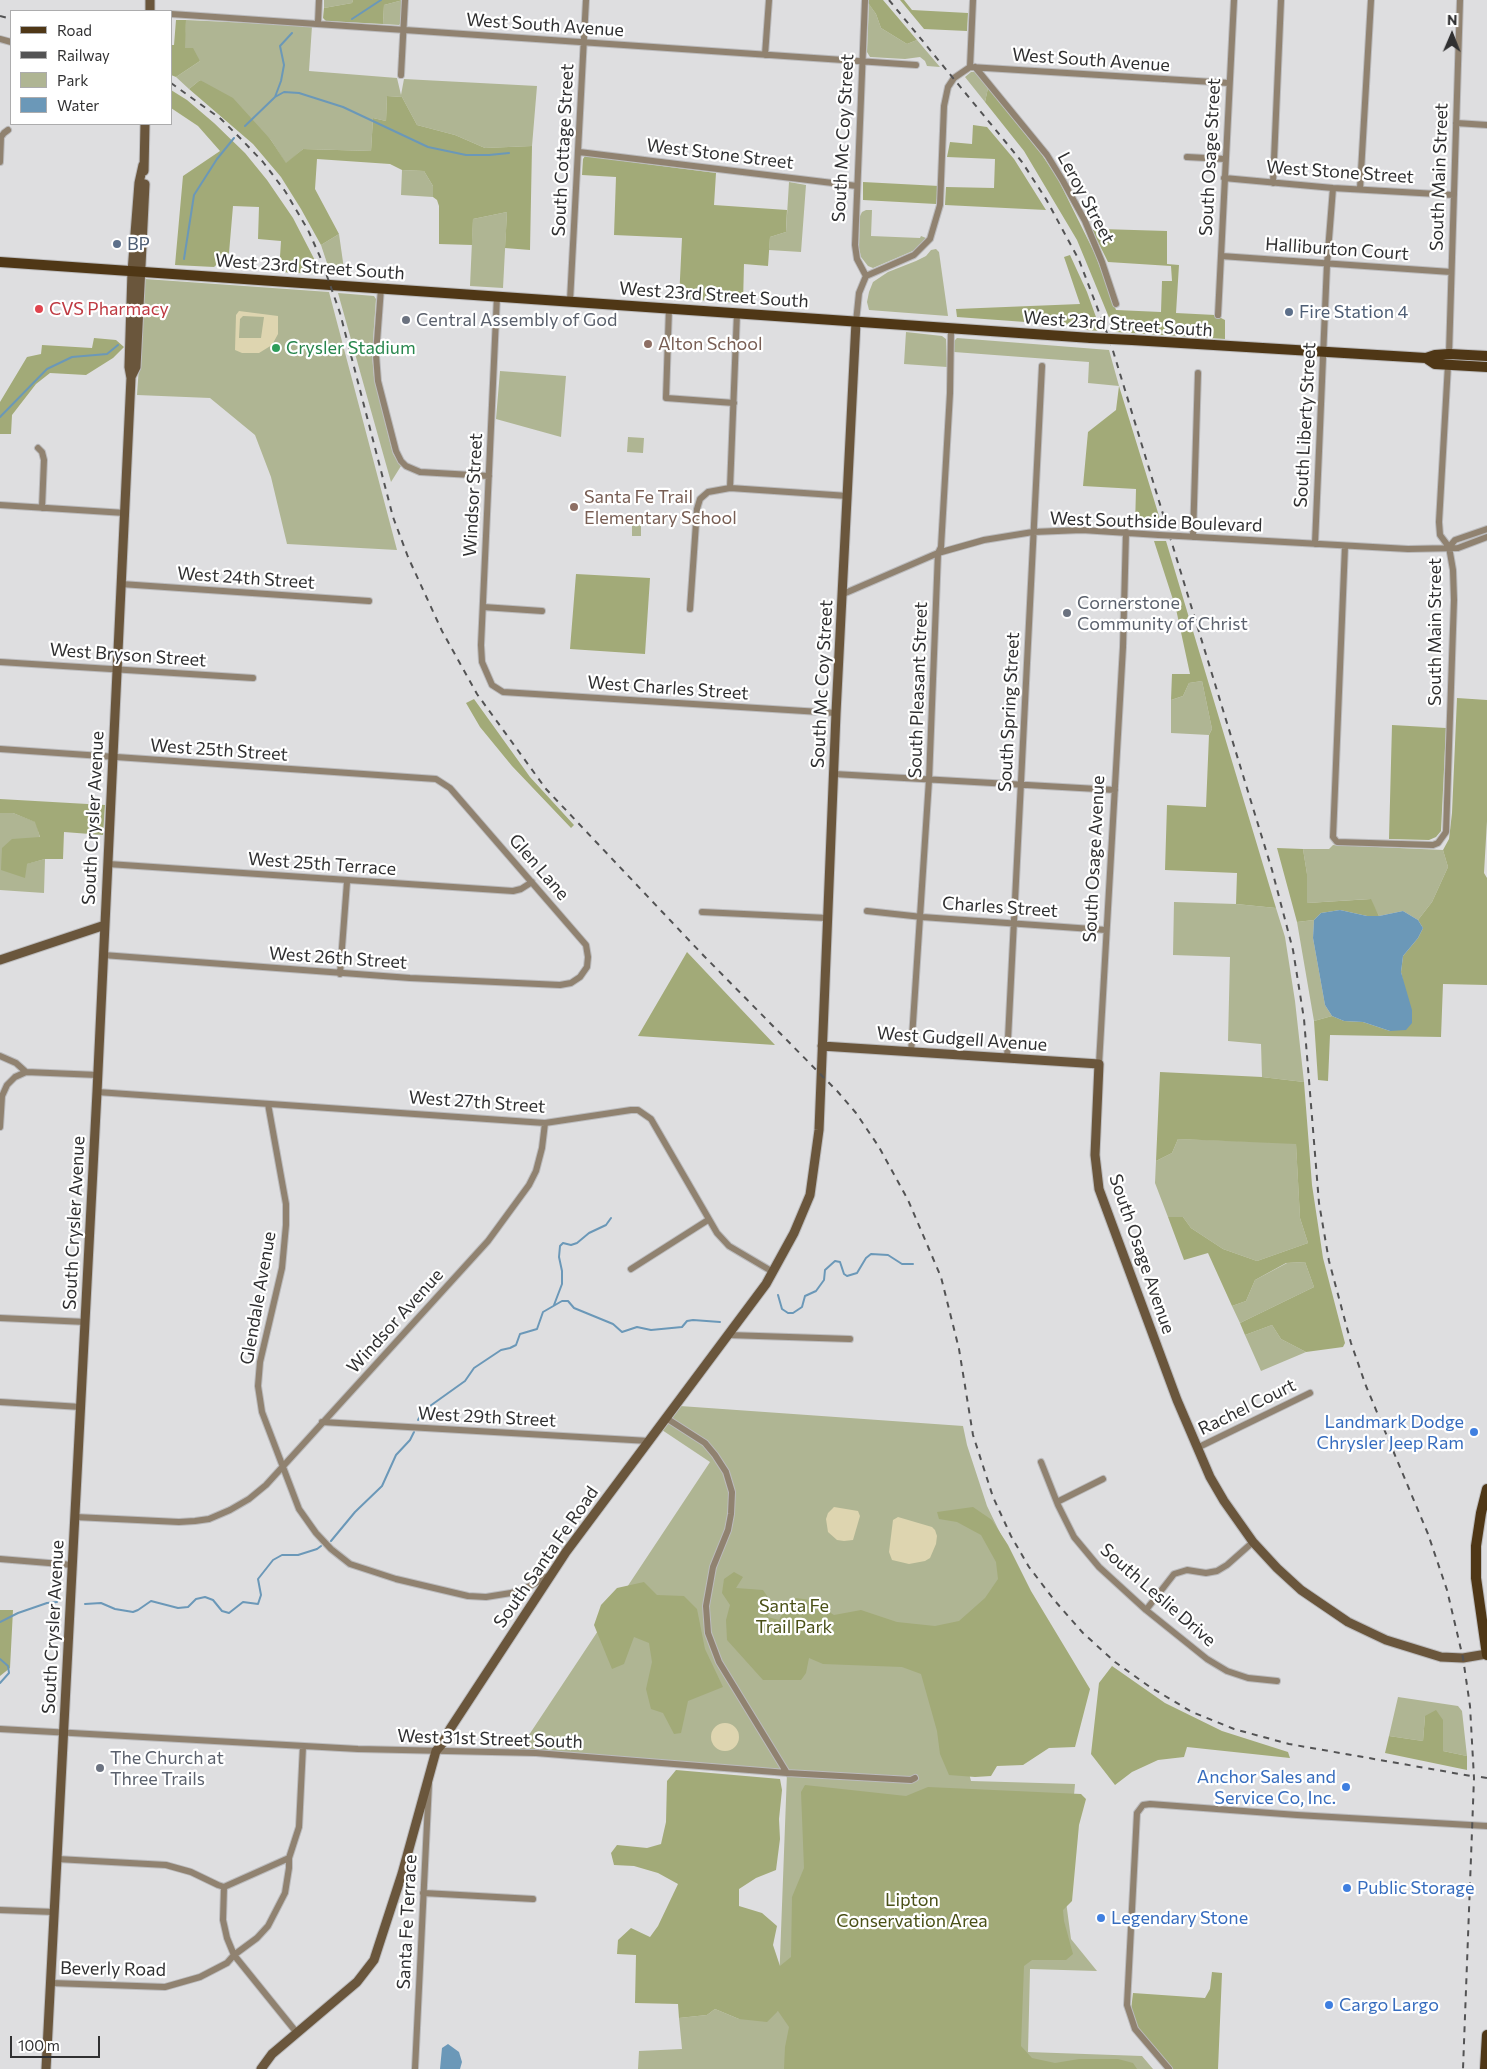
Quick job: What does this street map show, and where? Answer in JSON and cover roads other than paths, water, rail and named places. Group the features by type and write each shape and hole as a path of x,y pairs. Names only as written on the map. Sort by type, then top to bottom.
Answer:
{"main road":[{"name":"West 23rd Street South","path":"0,262 951,329 1426,358 1436,364 1448,359"},
{"path":"1448,359 1487,356"},
{"path":"1448,359 1487,367"},
{"path":"1487,1489 1484,1514 1476,1546 1476,1578 1487,1654"},
{"path":"1485,2069 1487,2036"}],"street":[{"path":"318,24 319,0"},
{"path":"400,75 405,0"},
{"name":"South Cottage Street","path":"570,301 586,0"},
{"path":"765,55 769,0"},
{"name":"South Mc Coy Street","path":"865,0 855,245 857,259 866,276"},
{"path":"856,322 859,293 866,276 914,255 930,239 940,205 944,106 948,88 955,77 972,67 973,0"},
{"name":"South Osage Street","path":"1218,315 1228,83 1234,0"},
{"path":"1273,183 1281,0"},
{"path":"1360,189 1371,0"},
{"name":"South Main Street","path":"1345,546 1334,840 1337,842 1433,845 1442,841 1446,832 1454,600 1453,570 1449,547 1440,535 1439,522 1448,359 1460,0"},
{"name":"West South Avenue","path":"172,14 916,65"},
{"name":"West South Avenue","path":"972,67 1228,83"},
{"name":"Leroy Street","path":"972,67 1047,155 1063,181 1102,262 1116,304"},
{"path":"1456,124 1487,125"},
{"name":"South Crysler Avenue","path":"46,2069 86,1322 125,513 131,378 129,367 145,125"},
{"path":"0,162 1,137 8,130"},
{"name":"West Stone Street","path":"579,152 858,186"},
{"path":"1187,157 1225,159"},
{"name":"West Stone Street","path":"1224,178 1333,188 1454,195"},
{"name":"South Liberty Street","path":"1314,544 1327,264 1333,188"},
{"name":"Halliburton Court","path":"1220,256 1451,272"},
{"path":"381,288 376,356 377,378 396,451 406,466 420,472 489,476"},
{"name":"Windsor Street","path":"497,296 481,645 482,662 492,685 498,690"},
{"path":"669,308 666,398 734,403"},
{"path":"730,488 737,313"},
{"name":"South Mc Coy Street","path":"822,1046 836,714 856,322"},
{"name":"South Pleasant Street","path":"911,1053 922,917 938,553 950,393 951,329"},
{"name":"South Spring Street","path":"1007,1059 1042,366"},
{"path":"1193,537 1198,373"},
{"path":"38,448 42,452 44,460 42,508"},
{"path":"690,608 695,572 698,502 708,492 716,489 730,488 848,496"},
{"path":"0,505 125,513"},
{"path":"1449,547 1455,540 1487,529"},
{"name":"West Southside Boulevard","path":"843,594 938,553 984,540 1033,532 1082,530 1408,549 1458,548 1487,537"},
{"name":"South Osage Avenue","path":"1126,532 1125,595 1095,1155 1099,1189 1177,1400 1197,1448 1224,1501 1253,1542 1276,1568 1300,1590 1348,1622 1379,1637 1446,1658 1463,1658 1487,1654"},
{"name":"West 24th Street","path":"121,584 370,601"},
{"path":"483,607 542,611"},
{"name":"West Bryson Street","path":"0,662 253,678"},
{"name":"West Charles Street","path":"498,690 503,692 836,714"},
{"name":"West 25th Street","path":"0,749 436,780"},
{"path":"834,774 1115,790"},
{"name":"Glen Lane","path":"436,780 450,788 586,945 588,957 586,967 580,977 571,983"},
{"name":"West 25th Terrace","path":"108,864 347,882 513,891 522,889 532,882"},
{"path":"340,974 347,882"},
{"path":"867,911 922,917"},
{"path":"702,912 827,918"},
{"name":"Charles Street","path":"922,917 1106,930"},
{"path":"0,960 105,925"},
{"name":"West 26th Street","path":"103,955 340,974 560,985 571,983"},
{"name":"West Gudgell Avenue","path":"822,1046 1099,1064"},
{"name":"South Santa Fe Road","path":"261,2069 272,2054 358,1982 374,1960 386,1928 436,1751 552,1574 773,1272 794,1233 810,1195 819,1130 822,1046"},
{"path":"0,1056 16,1063 26,1072"},
{"path":"0,1128 2,1096 7,1085 15,1077 26,1072 98,1075"},
{"name":"West 27th Street","path":"97,1092 545,1122 631,1110 651,1118 717,1233 729,1246 773,1272"},
{"name":"Glendale Avenue","path":"268,1104 286,1204 286,1225 282,1268 260,1362 258,1386 262,1412 281,1466 300,1510 316,1533 331,1549 350,1564 396,1579 477,1597 486,1597 511,1593 530,1586 552,1574"},
{"name":"Windsor Avenue","path":"75,1517 179,1522 209,1519 249,1499 266,1484 488,1241 529,1185 536,1171 542,1148 545,1122"},
{"path":"631,1269 708,1220"},
{"path":"0,1318 86,1322"},
{"path":"728,1335 850,1339"},
{"name":"Rachel Court","path":"1197,1448 1310,1393"},
{"path":"0,1402 81,1407"},
{"path":"666,1418 705,1443 715,1454 726,1472 732,1492 731,1514 728,1530 713,1567 706,1606 708,1633 719,1662 787,1773"},
{"name":"West 29th Street","path":"322,1422 649,1441"},
{"name":"South Leslie Drive","path":"1041,1462 1057,1502 1074,1536 1098,1567 1192,1649 1227,1671 1248,1678 1277,1681"},
{"path":"1057,1502 1103,1478"},
{"path":"1146,1610 1174,1574 1187,1570 1206,1573 1217,1571 1227,1565 1253,1542"},
{"path":"0,1558 72,1565"},
{"name":"West 31st Street South","path":"0,1729 303,1746 536,1753 787,1773 911,1780 915,1778"},
{"name":"Beverly Road","path":"50,1983 165,1987 200,1977 227,1963 234,1955 257,1938 272,1918 285,1894 290,1868 289,1858 300,1827 303,1746"},
{"name":"Santa Fe Terrace","path":"415,2069 429,1777"},
{"path":"1169,2069 1135,2029 1127,2005 1138,1811 1143,1805 1487,1826"},
{"path":"57,1859 166,1865 191,1872 224,1887 289,1858"},
{"path":"224,1887 223,1920 227,1938 234,1955 297,2033"},
{"path":"424,1893 533,1899"},
{"path":"0,1910 54,1912"}],"water":[{"path":"1340,910 1367,916 1379,916 1403,911 1418,920 1423,928 1418,938 1403,956 1401,972 1412,1010 1412,1023 1406,1030 1390,1031 1363,1022 1344,1021 1332,1016 1325,1005 1313,938 1314,920 1321,913"},
{"path":"448,2044 459,2052 462,2062 460,2069 440,2069 442,2048"}],"waterway":[{"path":"352,19 381,0"},
{"path":"275,97 284,65 280,46 292,33"},
{"path":"245,126 275,97 284,92 299,93 343,107 428,147 466,155 509,153"},
{"path":"184,259 194,195 217,159 234,138"},
{"path":"0,417 47,369 72,357 107,354 118,345"},
{"path":"554,1305 562,1284 559,1257 560,1246 563,1243 571,1245 577,1243 589,1233 606,1225 611,1218"},
{"path":"778,1295 782,1309 788,1313 793,1313 802,1307 805,1296 816,1291 824,1280 825,1270 835,1261 840,1262 844,1274 847,1276 857,1273 866,1258 871,1254 888,1255 902,1264 913,1264"},
{"path":"418,1420 423,1411 465,1381 474,1368 501,1350 516,1345 520,1334 537,1329 543,1312 562,1301 568,1301 574,1308 613,1324 622,1332 637,1327 651,1330 682,1327 687,1321 693,1320 720,1322"},
{"path":"331,1541 355,1512 382,1486 396,1455 410,1440 414,1432"},
{"path":"85,1604 101,1603 115,1609 133,1612 151,1601 178,1608 188,1607 196,1599 205,1597 213,1600 222,1611 229,1613 243,1602 258,1604 261,1595 258,1579 273,1560 282,1555 298,1555 321,1546"},
{"path":"0,1622 18,1613 47,1603 57,1602"},
{"path":"0,1659 8,1666 9,1673 0,1683"}],"railway":[{"path":"889,0 1022,162 1046,199 1079,260 1110,341 1272,870 1293,950 1304,1019 1319,1203 1329,1261 1351,1343 1366,1386 1428,1534 1447,1590 1463,1658 1470,1706 1474,1778 1463,2069"},
{"path":"0,16 10,19"},
{"path":"172,84 221,119 263,162 285,191 308,230 321,259 340,313 393,517 408,557 442,631 477,694 546,789 703,955 838,1092 856,1113 879,1147 908,1200 941,1277 959,1349 973,1435 993,1497 1011,1536 1029,1567 1055,1601 1083,1633 1115,1662 1150,1687 1192,1712 1234,1729 1289,1744 1471,1776"},
{"path":"1481,1777 1487,1778"}],"place":[{"name":"BP","path":"117,244"},
{"name":"CVS Pharmacy","path":"39,309"},
{"name":"Fire Station 4","path":"1289,312"},
{"name":"Central Assembly of God","path":"406,320"},
{"name":"Alton School","path":"648,344"},
{"name":"Crysler Stadium","path":"276,348"},
{"name":"Santa Fe Trail Elementary School","path":"574,507"},
{"name":"Cornerstone Community of Christ","path":"1067,613"},
{"name":"Landmark Dodge Chrysler Jeep Ram","path":"1474,1432"},
{"name":"The Church at Three Trails","path":"100,1768"},
{"name":"Anchor Sales and Service Co, Inc.","path":"1346,1787"},
{"name":"Public Storage","path":"1347,1888"},
{"name":"Legendary Stone","path":"1101,1918"},
{"name":"Cargo Largo","path":"1329,2005"}],"park label":[{"name":"Santa Fe Trail Park","path":"794,1616"},
{"name":"Lipton Conservation Area","path":"912,1910"}]}
